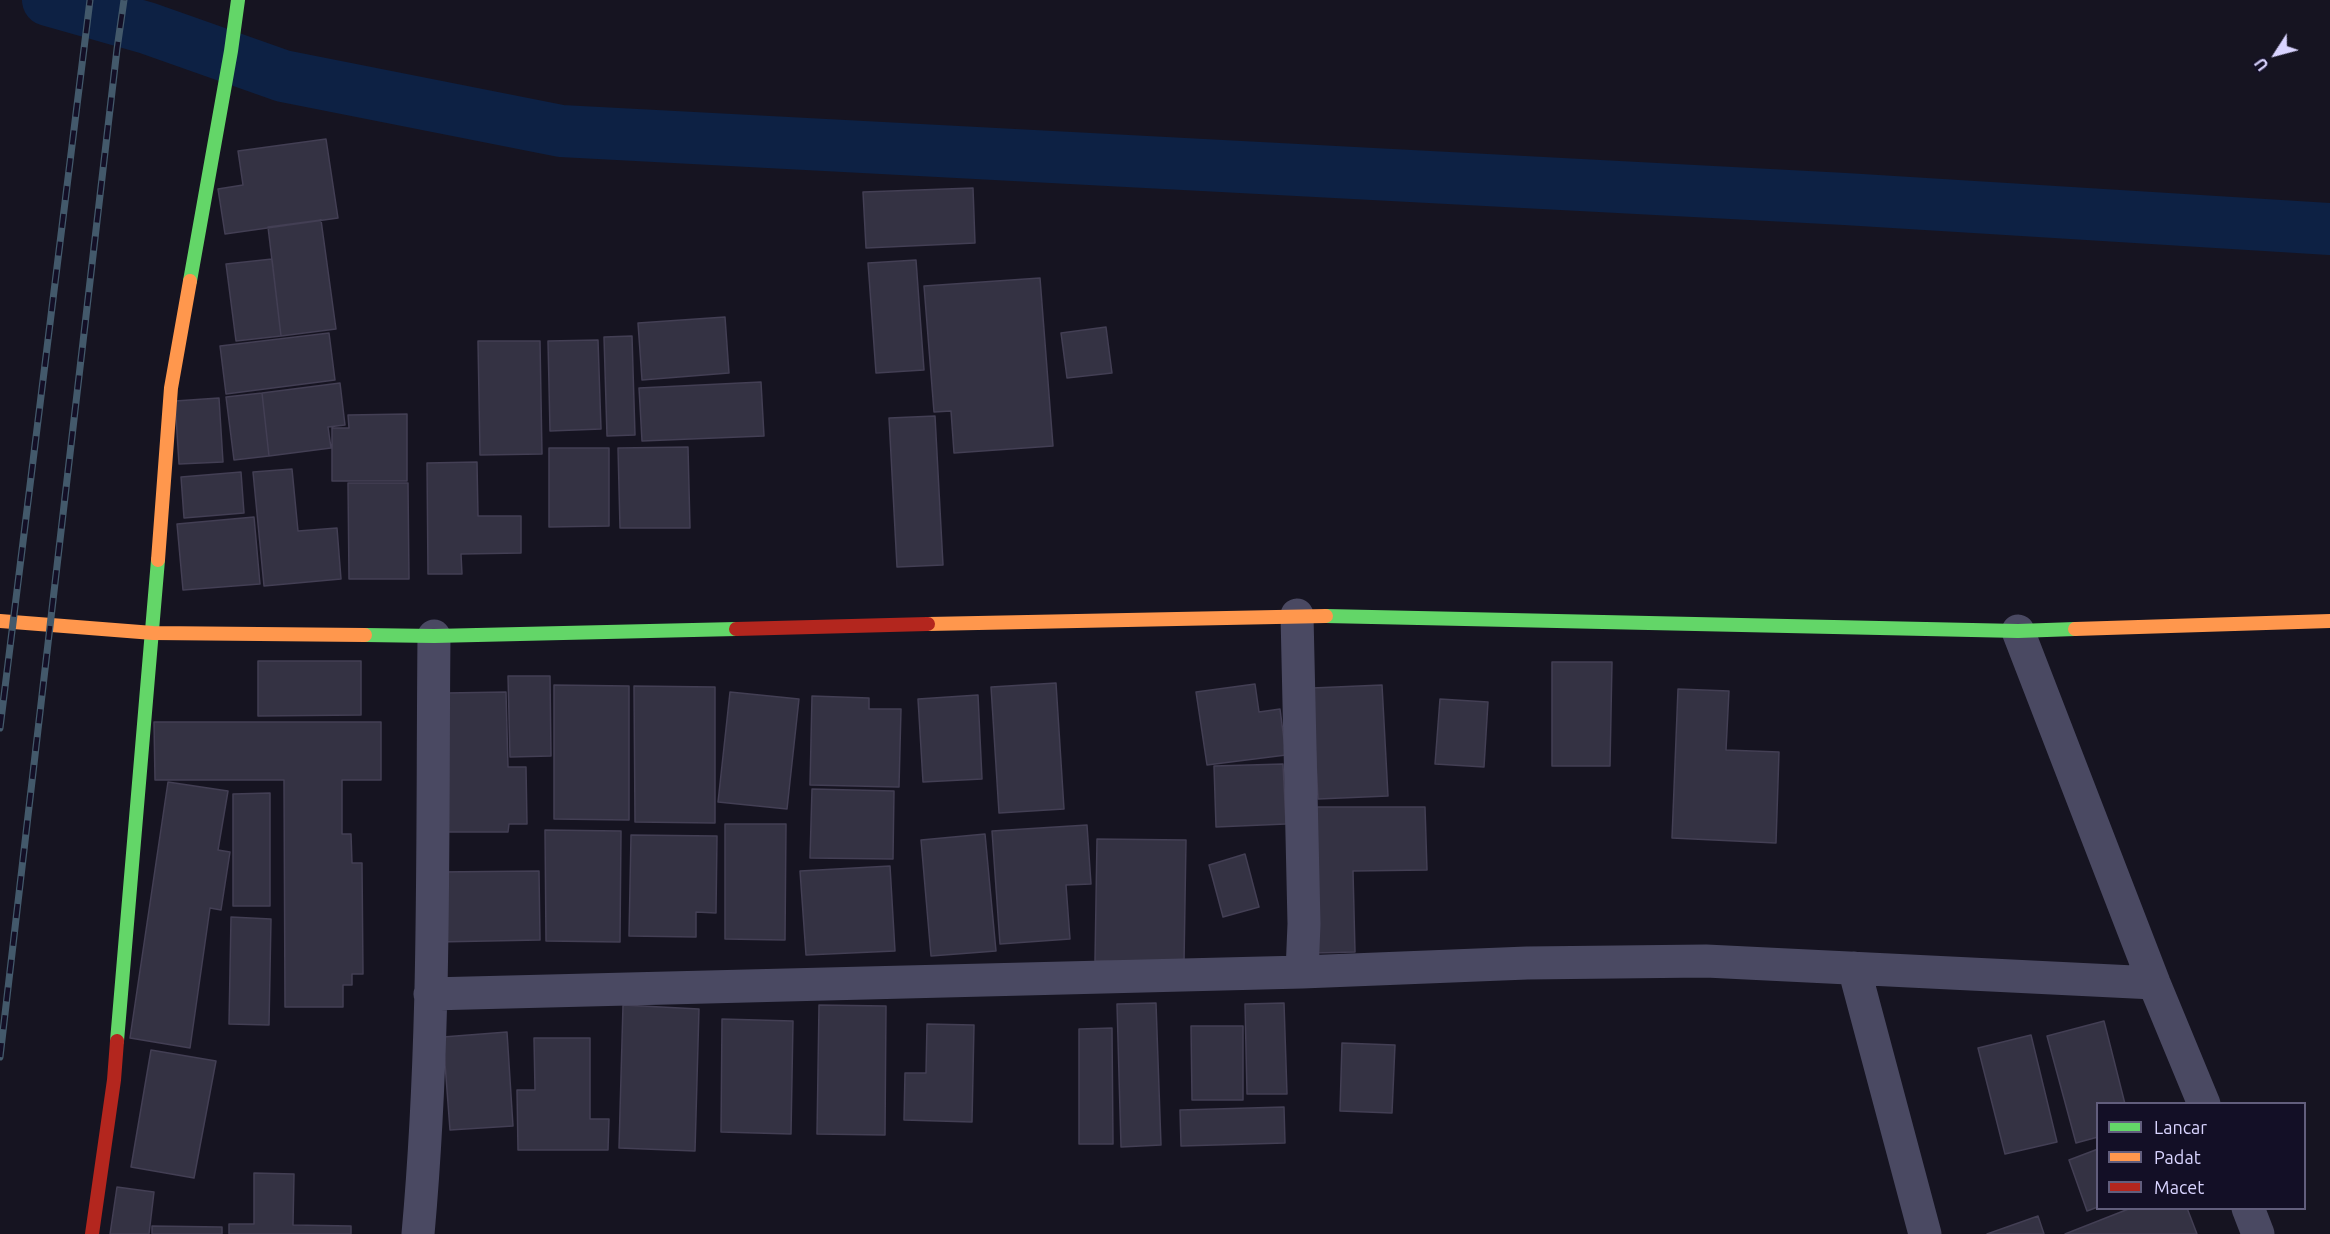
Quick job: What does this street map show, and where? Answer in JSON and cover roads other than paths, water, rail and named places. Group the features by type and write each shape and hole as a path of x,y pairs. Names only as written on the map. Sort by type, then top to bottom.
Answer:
{"street":[{"path":"92,1234 114,1080 153,633 171,388 238,0"},
{"path":"0,621 153,633 434,636 1297,615 2018,631 2330,621"},
{"path":"1297,615 1303,912 1302,972"},
{"path":"2018,631 2154,983 2203,1102"},
{"path":"418,1234 430,994 434,636"},
{"path":"430,994 1302,972 1527,963 1706,961 2154,983"},
{"path":"1854,968 1924,1234"},
{"path":"2248,1210 2258,1234"}],"waterway":[{"path":"48,0 147,28 283,76 561,131 1845,199 2330,229"}],"railway":[{"path":"0,728 90,0"},
{"path":"0,1057 124,0"}]}
